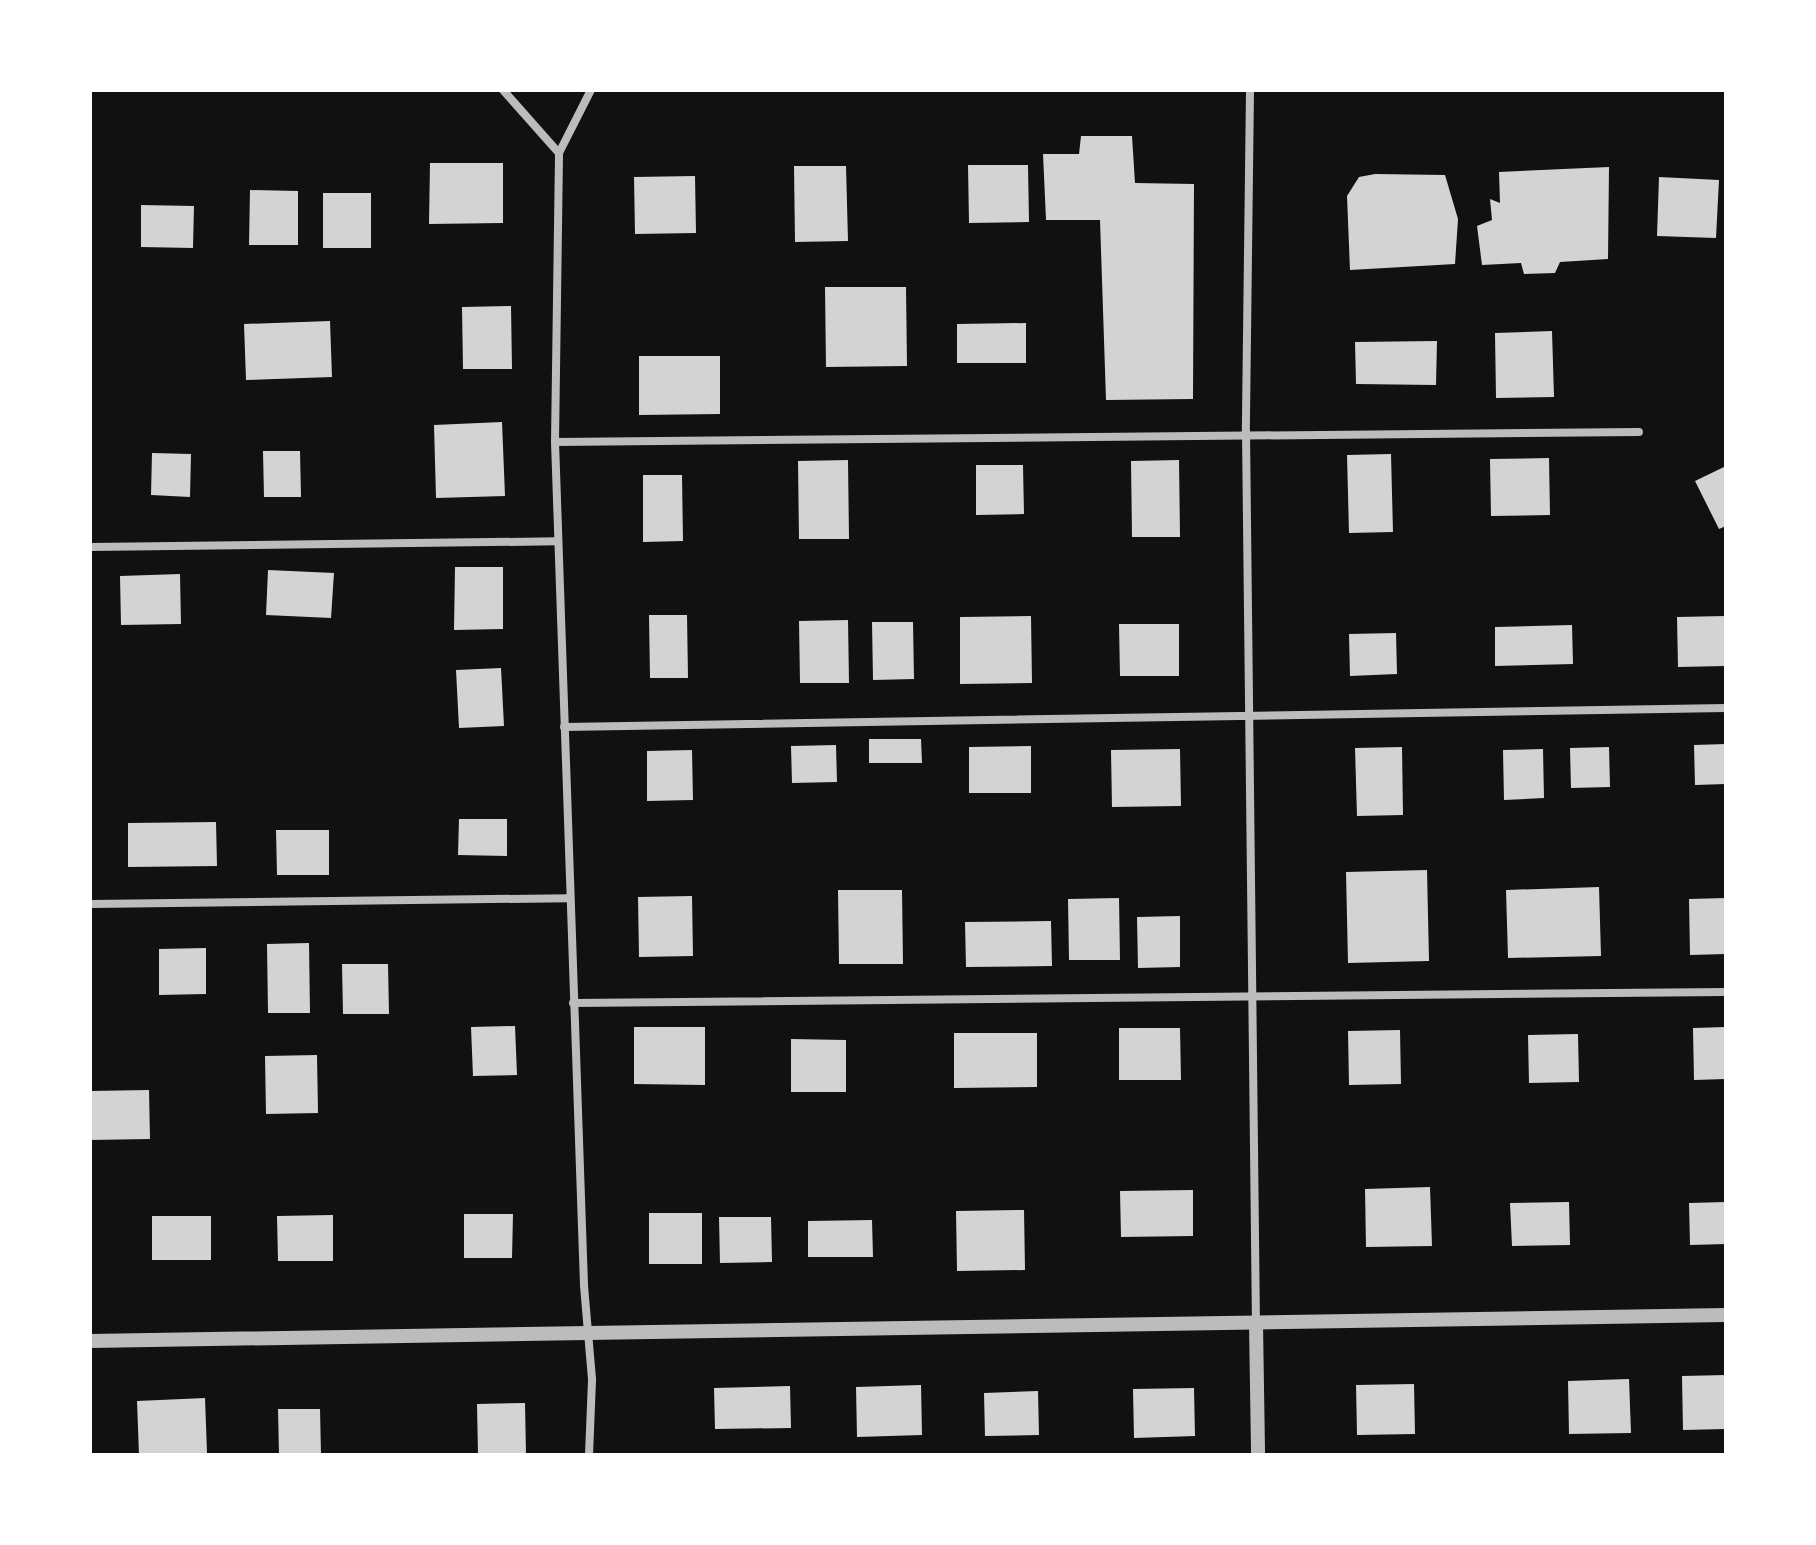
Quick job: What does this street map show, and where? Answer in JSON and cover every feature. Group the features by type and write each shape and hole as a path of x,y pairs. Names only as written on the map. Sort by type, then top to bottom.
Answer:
{"street":[{"path":"503,90 559,153"},
{"path":"589,1455 592,1379 587,1330 573,1003 555,442 559,153 591,90"},
{"path":"1250,90 1246,432 1258,1455"},
{"path":"555,442 1246,432 1639,432"},
{"path":"90,547 558,541"},
{"path":"564,727 1726,708"},
{"path":"90,904 569,898"},
{"path":"573,1003 1726,992"},
{"path":"90,1341 587,1330 1726,1315"}],"building":[{"path":"1081,136 1132,136 1135,183 1194,184 1193,399 1106,400 1100,220 1046,220 1043,154 1079,154"},
{"path":"430,163 503,163 503,223 429,224"},
{"path":"968,165 1028,165 1029,222 969,223"},
{"path":"794,166 846,166 848,241 795,242"},
{"path":"1609,167 1608,259 1560,262 1555,273 1524,274 1521,263 1482,265 1477,226 1492,220 1490,199 1500,203 1499,172"},
{"path":"1375,174 1445,175 1458,219 1455,264 1350,270 1347,196 1359,177"},
{"path":"695,176 696,233 635,234 634,177"},
{"path":"1659,177 1719,180 1716,238 1657,236"},
{"path":"250,190 298,191 298,245 249,245"},
{"path":"323,193 371,193 371,248 323,248"},
{"path":"141,205 194,206 193,248 141,247"},
{"path":"825,287 906,287 907,366 826,367"},
{"path":"511,306 512,369 463,369 462,307"},
{"path":"330,321 332,377 246,380 244,324"},
{"path":"1026,323 1026,363 957,363 957,324"},
{"path":"1552,331 1554,397 1496,398 1495,333"},
{"path":"1437,341 1436,385 1356,384 1355,342"},
{"path":"639,356 720,356 720,414 639,415"},
{"path":"502,422 505,496 436,498 434,425"},
{"path":"263,451 300,451 301,497 264,497"},
{"path":"152,453 191,454 190,497 151,495"},
{"path":"1391,454 1393,532 1349,533 1347,455"},
{"path":"1549,458 1550,515 1491,516 1490,459"},
{"path":"848,460 849,539 799,539 798,461"},
{"path":"1179,460 1180,537 1132,537 1131,461"},
{"path":"976,465 1023,465 1024,514 976,515"},
{"path":"1726,466 1726,526 1719,529 1695,481"},
{"path":"643,475 682,475 683,541 643,542"},
{"path":"455,567 503,567 503,629 454,630"},
{"path":"268,570 334,573 331,618 266,615"},
{"path":"180,574 181,624 121,625 120,576"},
{"path":"649,615 687,615 688,678 650,678"},
{"path":"1031,616 1032,683 960,684 960,617"},
{"path":"1726,616 1726,666 1678,667 1677,617"},
{"path":"848,620 849,683 800,683 799,621"},
{"path":"872,622 913,622 914,679 873,680"},
{"path":"1119,624 1179,624 1179,676 1120,676"},
{"path":"1572,625 1573,664 1495,666 1495,627"},
{"path":"1396,633 1397,674 1350,676 1349,634"},
{"path":"501,668 504,726 459,728 456,670"},
{"path":"869,739 921,739 922,763 869,763"},
{"path":"1726,744 1726,784 1695,785 1694,745"},
{"path":"836,745 837,782 792,783 791,746"},
{"path":"1031,746 1031,793 969,793 969,747"},
{"path":"1402,747 1403,815 1357,816 1355,748"},
{"path":"1609,747 1610,787 1571,788 1570,748"},
{"path":"1180,749 1181,806 1112,807 1111,750"},
{"path":"1543,749 1544,798 1504,800 1503,750"},
{"path":"692,750 693,800 647,801 647,751"},
{"path":"459,819 507,819 507,856 458,855"},
{"path":"216,822 217,866 128,867 128,823"},
{"path":"276,830 329,830 329,875 277,875"},
{"path":"1427,870 1429,961 1348,963 1346,872"},
{"path":"1599,887 1601,956 1508,958 1506,890"},
{"path":"838,890 902,890 903,964 839,964"},
{"path":"692,896 693,956 639,957 638,897"},
{"path":"1119,898 1120,960 1069,960 1068,899"},
{"path":"1726,898 1726,954 1690,955 1689,899"},
{"path":"1180,916 1180,967 1138,968 1137,917"},
{"path":"1051,921 1052,966 966,967 965,922"},
{"path":"309,943 310,1013 268,1013 267,944"},
{"path":"206,948 206,994 159,995 159,949"},
{"path":"342,964 388,964 389,1014 343,1014"},
{"path":"515,1026 517,1075 473,1076 471,1027"},
{"path":"634,1027 705,1027 705,1085 634,1084"},
{"path":"1726,1027 1726,1079 1694,1080 1693,1028"},
{"path":"1119,1028 1180,1028 1181,1080 1119,1080"},
{"path":"1400,1030 1401,1084 1349,1085 1348,1031"},
{"path":"954,1033 1037,1033 1037,1087 954,1088"},
{"path":"1578,1034 1579,1082 1529,1083 1528,1035"},
{"path":"791,1039 846,1040 846,1092 791,1092"},
{"path":"317,1055 318,1113 266,1114 265,1056"},
{"path":"149,1090 150,1139 90,1140 90,1091"},
{"path":"1430,1187 1432,1246 1366,1247 1365,1189"},
{"path":"1193,1190 1193,1236 1121,1237 1120,1191"},
{"path":"1569,1202 1570,1245 1512,1246 1510,1203"},
{"path":"1726,1202 1726,1244 1690,1245 1689,1203"},
{"path":"1024,1210 1025,1270 957,1271 956,1211"},
{"path":"649,1213 702,1213 702,1264 649,1264"},
{"path":"464,1214 513,1214 512,1258 464,1258"},
{"path":"333,1215 333,1261 278,1261 277,1216"},
{"path":"152,1216 211,1216 211,1260 152,1260"},
{"path":"719,1217 771,1217 772,1262 720,1263"},
{"path":"872,1220 873,1257 808,1257 808,1221"},
{"path":"1726,1375 1726,1429 1683,1430 1682,1376"},
{"path":"1629,1379 1631,1433 1569,1434 1568,1381"},
{"path":"1414,1384 1415,1434 1357,1435 1356,1385"},
{"path":"921,1385 922,1435 857,1437 856,1387"},
{"path":"790,1386 791,1428 715,1429 714,1388"},
{"path":"1194,1388 1195,1436 1134,1438 1133,1389"},
{"path":"1038,1391 1039,1435 985,1436 984,1393"},
{"path":"205,1398 207,1453 139,1455 137,1401"},
{"path":"525,1403 526,1455 478,1455 477,1404"},
{"path":"278,1409 320,1409 321,1455 279,1455"}]}
